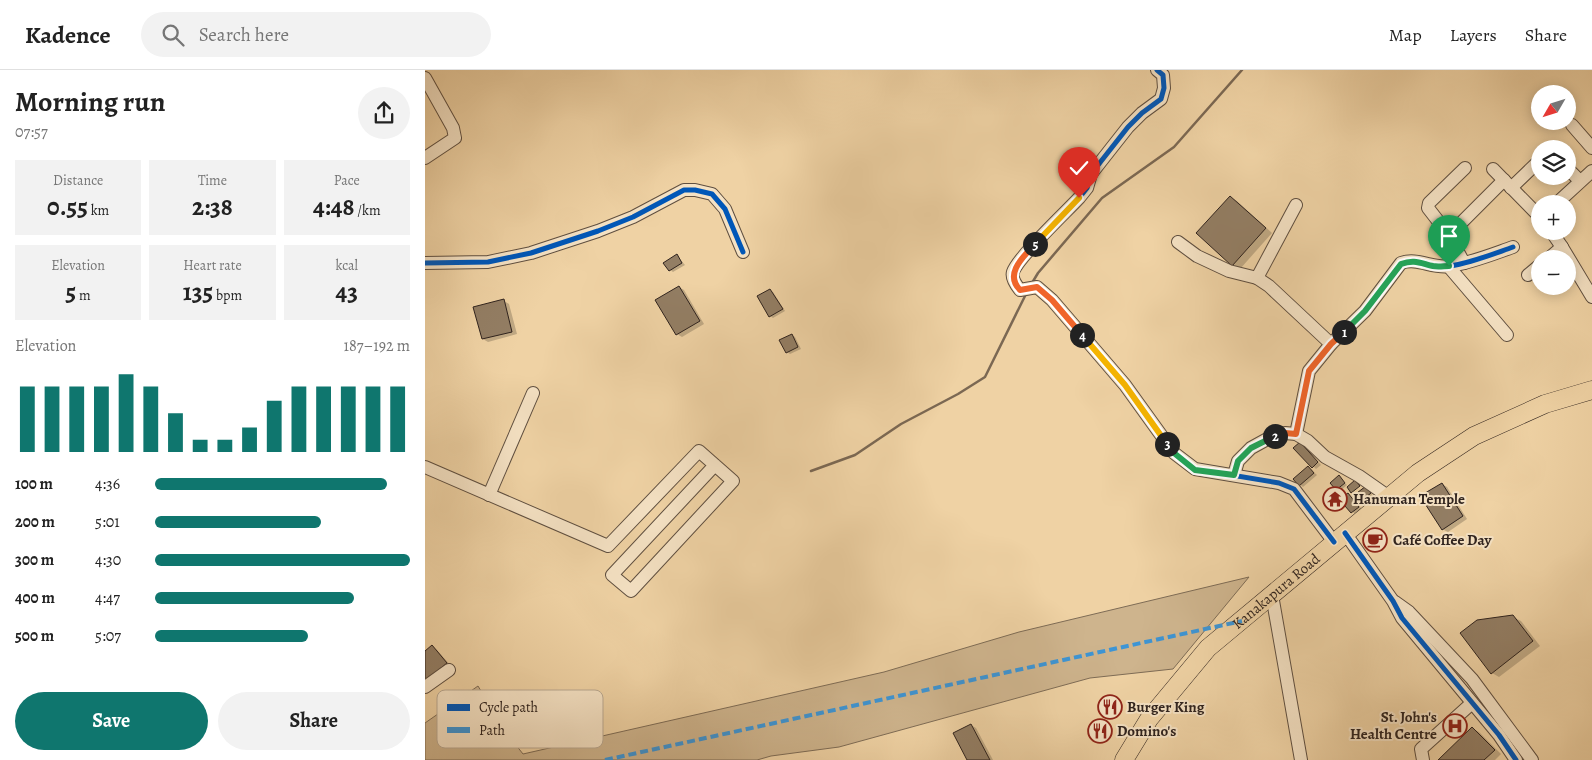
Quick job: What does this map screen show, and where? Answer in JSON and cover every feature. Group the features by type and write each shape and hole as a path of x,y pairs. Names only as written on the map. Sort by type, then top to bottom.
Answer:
{"highway":[{"name":"Kanakapura Road","path":"1124,760 1149,719 1208,648 1418,473 1474,436 1545,404 1592,390"}],"street":[{"path":"1157,70 1163,75 1165,88 1161,99 1142,112 1128,127 1091,174 1087,188 1079,198 1025,254 1013,272 1013,279 1020,290 1037,287 1052,300 1125,385 1174,453 1195,470 1279,483 1294,489 1340,538 1393,601 1402,618 1516,760"},
{"path":"425,78 453,128 455,138 425,158"},
{"path":"1576,129 1592,148"},
{"path":"1449,236 1508,184 1531,167"},
{"path":"1464,263 1449,236 1428,208 1429,202 1465,168"},
{"path":"1493,170 1531,208"},
{"path":"1566,195 1592,171"},
{"path":"1576,178 1580,182"},
{"path":"425,263 489,262 531,253 598,231 633,217 684,190 695,190 712,194 725,209 743,252"},
{"path":"1257,278 1296,205"},
{"path":"1558,240 1592,297"},
{"path":"1178,242 1197,256 1229,270 1257,278 1269,286 1331,344"},
{"path":"1296,434 1309,371 1331,344 1365,311 1401,264 1408,261 1419,261 1433,266 1449,266 1513,247"},
{"path":"1559,250 1563,247"},
{"path":"1449,266 1507,335"},
{"path":"489,495 533,393"},
{"path":"1234,475 1238,461 1251,448 1271,437 1285,433 1296,434 1308,441 1325,457 1359,476 1389,497"},
{"path":"425,468 607,546 699,451 715,465 733,481 631,591 612,575 715,465"},
{"path":"1272,595 1301,760"},
{"path":"1393,601 1409,612 1473,679 1532,760"},
{"path":"425,687 449,670"},
{"path":"1461,690 1473,679"},
{"path":"1423,760 1421,749 1472,703"}],"shaded area":[{"path":"1249,577 1173,669 1090,678 839,747 771,756 757,760 425,760 425,723 437,715 437,748 518,748 523,754 549,748 603,748 603,736 884,672 1019,632"},
{"path":"478,686 480,690 472,690"}],"building":[{"path":"1230,196 1266,228 1232,266 1196,233"},
{"path":"677,254 682,263 669,271 663,263"},
{"path":"679,286 700,321 676,335 655,300"},
{"path":"770,289 783,309 769,317 757,296"},
{"path":"504,299 512,332 482,339 473,307"},
{"path":"792,334 798,347 786,353 779,340"},
{"path":"1300,442 1318,462 1312,468 1293,448"},
{"path":"1308,466 1314,473 1299,486 1293,479"},
{"path":"1339,475 1345,483 1336,490 1330,483"},
{"path":"1355,480 1360,486 1351,493 1347,487"},
{"path":"1442,483 1463,516 1442,530 1420,496"},
{"path":"1366,486 1371,493 1359,503 1353,496"},
{"path":"1348,493 1359,507 1351,513 1339,499"},
{"path":"1513,615 1533,641 1491,674 1460,633 1477,620"},
{"path":"432,645 447,663 425,681 425,651"},
{"path":"971,724 990,760 967,760 953,733"},
{"path":"1472,727 1495,750 1484,760 1438,760"}],"waterway":[{"path":"1032,283 1038,273 1102,198 1174,147 1242,70"},
{"path":"811,471 855,455 901,424 958,394 985,377 1026,294"}],"marked path":[{"path":"605,760 1242,621"}],"cycle path":[{"path":"1157,70 1163,75 1164,88 1161,99 1142,113 1128,127 1091,174 1087,188 1079,198 1017,265 1013,272 1013,279 1020,290 1037,287 1052,300 1125,385 1174,453 1195,469 1279,483 1294,489 1334,542"},
{"path":"425,263 488,262 531,253 598,231 633,217 684,190 695,190 712,194 725,209 743,252"},
{"path":"1296,434 1309,371 1331,344 1365,311 1401,263 1413,261 1437,266 1458,265 1513,247"},
{"path":"1345,533 1393,601 1402,618 1499,735 1516,760"}],"place":[{"name":"Hanuman Temple","path":"1335,499"},
{"name":"Café Coffee Day","path":"1375,540"},
{"name":"Burger King","path":"1110,707"},
{"name":"St. John's Health Centre","path":"1455,726"},
{"name":"Domino's","path":"1100,731"}],"route":[{"path":"1079,198 1025,254 1013,272 1013,279 1020,290 1037,287 1052,300 1125,385 1174,453 1195,470 1234,475 1238,461 1251,448 1271,437 1285,433 1296,434 1309,371 1331,344 1365,311 1395,270 1401,264 1408,261 1419,261 1433,266 1449,266"}]}
